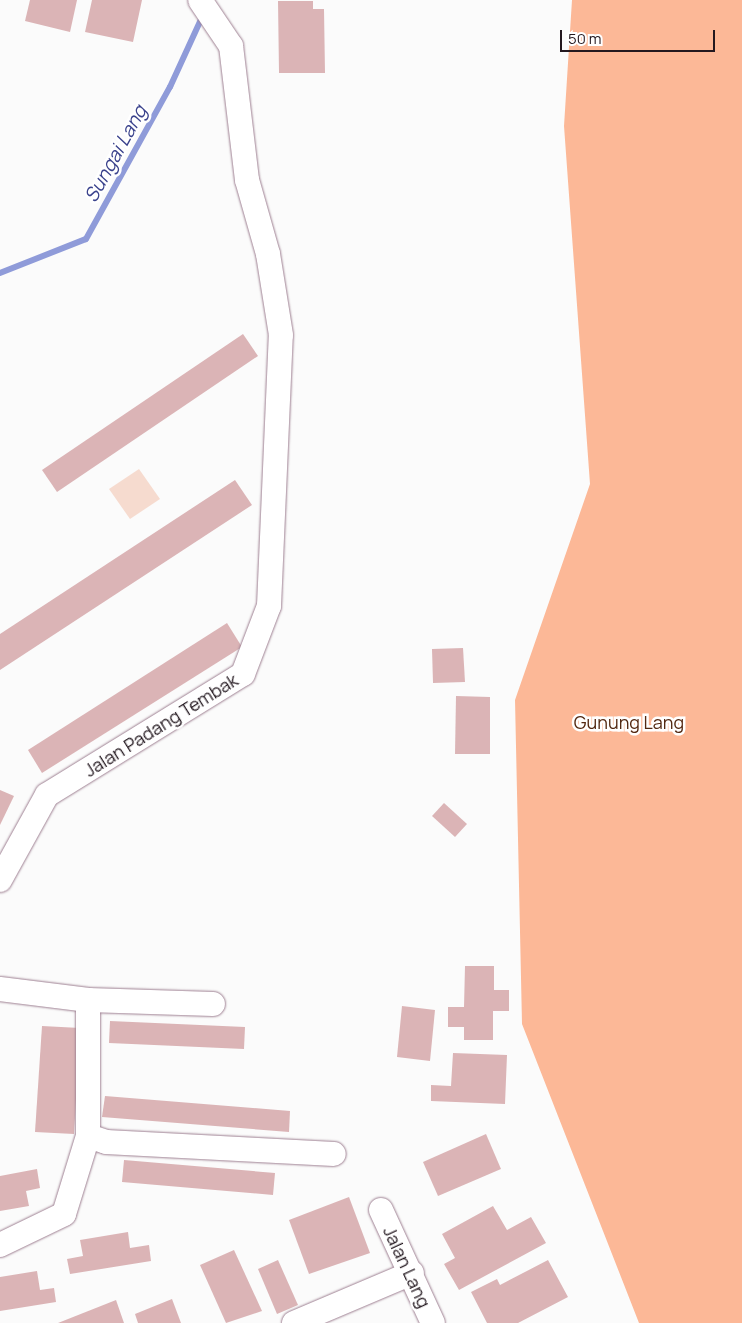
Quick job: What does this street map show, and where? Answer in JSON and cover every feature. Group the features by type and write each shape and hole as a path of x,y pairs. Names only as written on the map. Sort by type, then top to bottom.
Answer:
{"street":[{"name":"Jalan Padang Tembak","path":"0,880 47,795 243,674 269,606 281,336 268,254 247,180 231,46 207,7"},
{"path":"0,989 88,1000 213,1004"},
{"path":"0,1245 64,1214 88,1136 88,1000"},
{"path":"88,1136 106,1142 334,1154"},
{"name":"Jalan Lang","path":"381,1210 433,1323"},
{"path":"294,1323 412,1274"}],"shaded area":[{"path":"139,469 160,499 130,519 109,489"}],"green space":[{"name":"Gunung Lang","path":"572,0 742,0 742,1323 639,1323 522,1024 515,700 590,484 564,126"}],"building":[{"path":"30,0 77,0 70,32 25,21"},
{"path":"92,0 142,0 133,42 85,32"},
{"path":"278,1 313,1 313,9 324,9 325,73 279,73"},
{"path":"243,334 258,356 57,492 42,470"},
{"path":"235,480 252,505 0,670 0,634"},
{"path":"227,623 242,647 42,773 28,750"},
{"path":"463,648 465,682 433,683 432,649"},
{"path":"456,696 490,697 490,754 455,754"},
{"path":"0,790 14,796 0,825"},
{"path":"444,803 467,824 455,837 432,816"},
{"path":"465,966 494,966 494,990 509,990 509,1011 493,1011 493,1040 464,1040 464,1027 448,1027 448,1007 464,1007"},
{"path":"402,1006 435,1010 430,1061 397,1057"},
{"path":"110,1021 245,1027 244,1049 109,1043"},
{"path":"42,1026 80,1028 74,1134 35,1132"},
{"path":"453,1053 507,1055 505,1104 431,1101 431,1085 451,1086"},
{"path":"105,1096 290,1111 289,1132 102,1117"},
{"path":"486,1134 501,1169 438,1196 423,1162"},
{"path":"124,1160 275,1173 273,1195 122,1182"},
{"path":"37,1169 40,1188 26,1191 29,1206 0,1211 0,1176"},
{"path":"349,1197 370,1253 309,1274 289,1220"},
{"path":"493,1206 507,1230 531,1217 546,1243 459,1290 444,1264 455,1258 442,1234"},
{"path":"128,1232 130,1248 149,1245 151,1261 70,1274 67,1259 83,1256 80,1240"},
{"path":"234,1250 262,1311 226,1323 200,1265"},
{"path":"278,1260 298,1305 277,1314 258,1269"},
{"path":"548,1260 568,1297 518,1323 487,1323 471,1292 497,1279 500,1285"},
{"path":"37,1271 40,1290 54,1288 56,1302 0,1311 0,1277"},
{"path":"172,1299 181,1323 138,1323 135,1314"},
{"path":"116,1300 124,1323 58,1323"}],"waterway":[{"name":"Sungai Lang","path":"0,273 86,239 170,87 203,15"}]}
